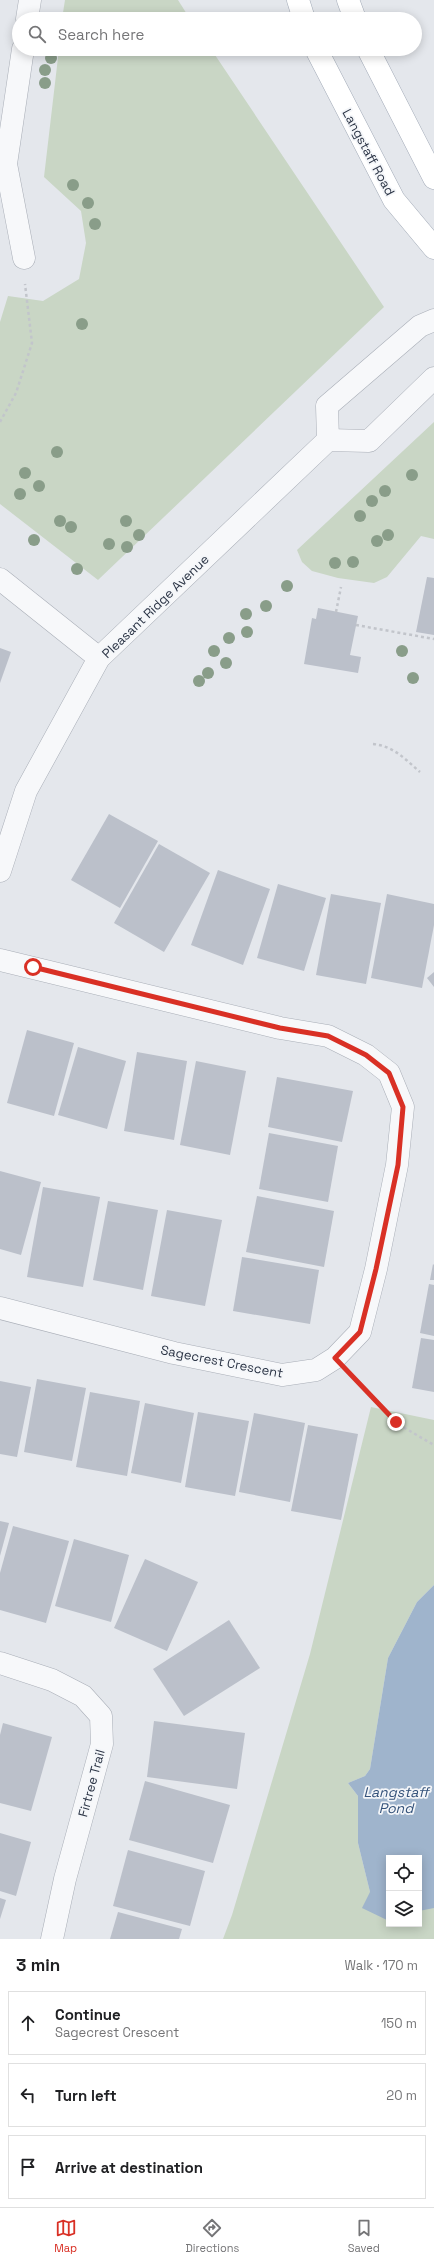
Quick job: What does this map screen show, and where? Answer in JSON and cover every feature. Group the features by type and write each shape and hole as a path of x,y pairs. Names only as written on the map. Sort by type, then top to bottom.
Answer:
{"main road":[{"path":"298,0 302,12"},
{"path":"348,0 352,12"},
{"name":"Langstaff Road","path":"320,56 394,200 434,248"},
{"path":"372,56 434,178"}],"street":[{"path":"28,12 30,0"},
{"path":"22,56 6,164 24,258"},
{"path":"434,320 420,326 327,406 328,440 369,441 434,378"},
{"name":"Pleasant Ridge Avenue","path":"0,871 26,791 99,658 328,440"},
{"path":"0,579 99,658"},
{"name":"Sagecrest Crescent","path":"0,960 280,1028 328,1036 366,1055 389,1073 403,1107 398,1165 376,1269 360,1332 335,1358 316,1370 282,1375 174,1353 0,1308"},
{"name":"Firtree Trail","path":"0,1663 52,1680 83,1696 101,1716 102,1744 65,1879 52,1939"}],"path":[{"path":"0,422 16,393 32,343 27,310 24,258"},
{"path":"336,612 341,587"},
{"path":"356,624 434,639"},
{"path":"373,744 383,745 394,751 420,772"},
{"path":"335,1358 396,1422 434,1445"}],"green space":[{"path":"65,0 178,0 186,12 63,12"},
{"path":"58,56 216,56 384,307 98,580 0,504 0,322 8,296 43,301 79,279 86,243 81,211 44,177"},
{"path":"434,422 434,539 421,536 387,577 374,583 338,578 312,571 302,562 297,550"},
{"path":"371,1407 434,1420 434,1585 417,1602 388,1658 370,1769 365,1776 348,1783 358,1796 358,1843 370,1892 386,1911 386,1927 422,1927 422,1909 434,1907 434,1939 223,1939 232,1915 310,1654"}],"water":[{"name":"Langstaff Pond","path":"434,1585 434,1908 422,1910 422,1855 386,1855 386,1920 362,1908 370,1892 358,1843 358,1796 348,1783 365,1776 370,1769 388,1658 417,1602"}],"building":[{"path":"427,577 434,578 434,635 416,632"},
{"path":"318,608 358,616 350,655 361,657 358,673 304,664 312,618 316,619"},
{"path":"0,648 11,652 0,683"},
{"path":"109,814 158,841 120,908 71,880"},
{"path":"159,844 210,873 164,952 114,923"},
{"path":"218,870 270,889 243,965 191,945"},
{"path":"278,884 326,898 304,971 257,958"},
{"path":"331,894 381,903 366,984 316,975"},
{"path":"387,894 434,904 434,925 422,988 371,978"},
{"path":"434,972 434,987 427,978"},
{"path":"27,1030 74,1043 54,1116 7,1103"},
{"path":"78,1047 126,1061 107,1129 58,1115"},
{"path":"137,1052 187,1061 174,1140 124,1131"},
{"path":"196,1061 246,1071 230,1155 180,1145"},
{"path":"277,1077 353,1091 342,1142 268,1127"},
{"path":"269,1133 338,1146 328,1202 259,1189"},
{"path":"0,1171 41,1182 21,1255 0,1249"},
{"path":"43,1187 100,1197 83,1287 27,1277"},
{"path":"257,1196 334,1211 324,1267 246,1252"},
{"path":"108,1201 158,1210 143,1290 93,1280"},
{"path":"167,1210 222,1220 205,1306 151,1296"},
{"path":"242,1257 319,1270 310,1324 233,1311"},
{"path":"433,1264 434,1280 430,1280"},
{"path":"429,1284 434,1285 434,1336 420,1333"},
{"path":"421,1338 434,1340 434,1392 412,1388"},
{"path":"37,1379 86,1388 72,1461 24,1452"},
{"path":"0,1381 31,1387 17,1457 0,1454"},
{"path":"90,1392 140,1401 127,1476 76,1467"},
{"path":"145,1403 194,1413 181,1483 131,1473"},
{"path":"198,1412 249,1421 235,1496 185,1487"},
{"path":"254,1413 305,1423 290,1502 239,1492"},
{"path":"308,1425 358,1434 341,1520 291,1511"},
{"path":"0,1521 9,1523 0,1556"},
{"path":"13,1526 69,1541 46,1623 0,1610 0,1573"},
{"path":"74,1539 129,1555 111,1622 55,1606"},
{"path":"145,1559 198,1582 167,1651 114,1628"},
{"path":"229,1620 260,1668 184,1716 153,1669"},
{"path":"154,1721 245,1733 237,1789 147,1777"},
{"path":"3,1723 52,1737 31,1811 0,1803 0,1735"},
{"path":"145,1781 230,1805 213,1863 129,1840"},
{"path":"0,1833 31,1842 16,1896 0,1891"},
{"path":"128,1850 205,1871 190,1926 113,1906"},
{"path":"0,1898 6,1900 0,1919"},
{"path":"118,1912 182,1929 179,1939 110,1939"}],"route":[{"path":"33,967 280,1028 328,1036 366,1055 389,1073 403,1107 398,1165 376,1269 360,1332 335,1358 396,1422"}]}
